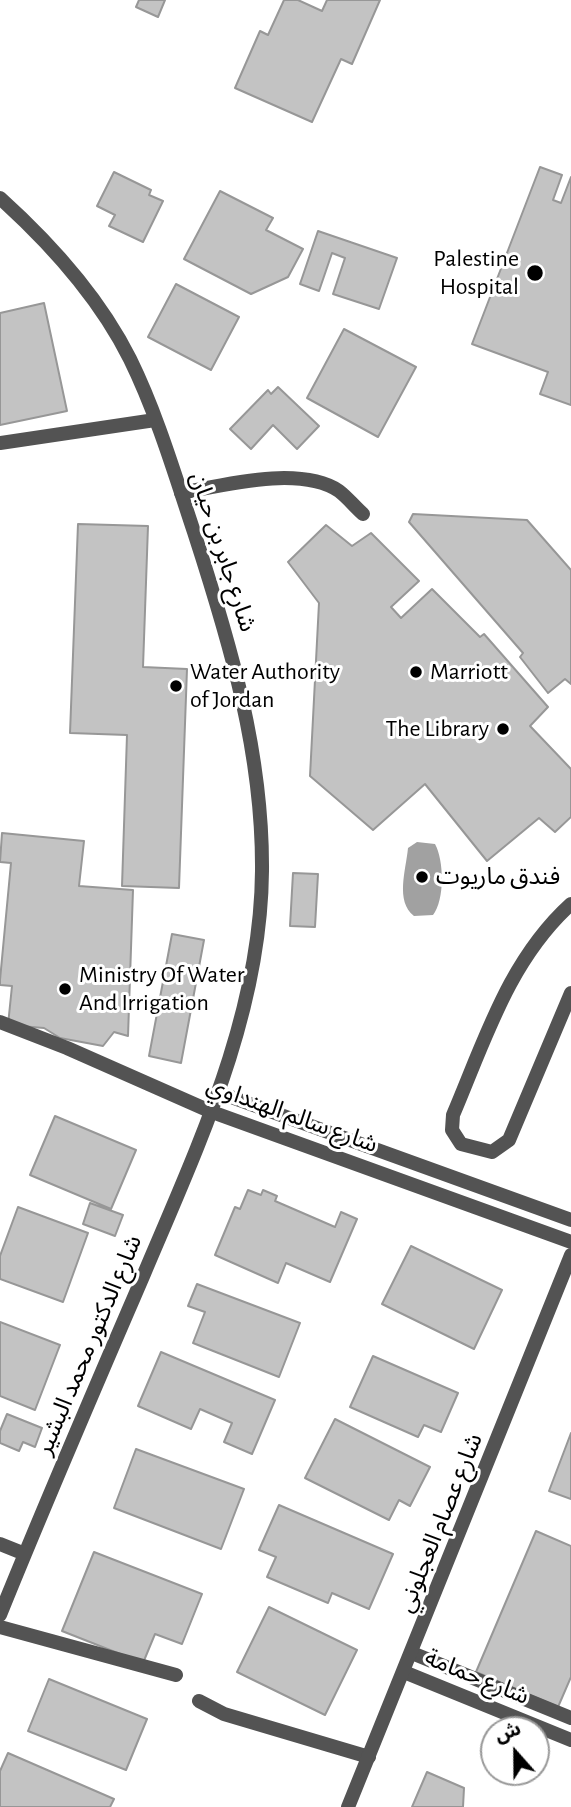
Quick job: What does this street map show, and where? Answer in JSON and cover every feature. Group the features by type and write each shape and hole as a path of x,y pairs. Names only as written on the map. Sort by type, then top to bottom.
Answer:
{"street":[{"name":"شارع جابر بن حيان","path":"0,198 36,230 92,299 130,358 156,420 231,650 254,758 261,820 262,875 254,949 220,1093"},
{"path":"0,443 156,420"},
{"path":"181,493 298,478 339,491 363,514"},
{"path":"571,904 547,926 528,951 499,1006 453,1115 452,1130 461,1144 492,1152 509,1140 571,993"},
{"name":"شارع سالم الهنداوي","path":"0,1022 67,1048 212,1112 571,1242"},
{"name":"شارع الدكتور محمد البشير","path":"0,1615 220,1093"},
{"name":"شارع سالم الهنداوي","path":"220,1093 571,1220"},
{"name":"شارع عصام العجلوني","path":"348,1807 571,1255"},
{"path":"0,1544 25,1554"},
{"path":"0,1627 176,1675"},
{"name":"شارع حمامة","path":"412,1653 571,1718"},
{"name":"شارع حمامة","path":"404,1672 571,1740"},
{"path":"200,1701 224,1714 369,1757"}],"shaded area":[{"path":"417,842 435,844 440,860 440,900 433,915 414,916 408,910 403,894 408,848"}],"building":[{"path":"139,0 165,0 158,17 136,7"},
{"path":"284,0 298,0 322,11 327,0 380,0 352,64 341,59 312,122 235,88 260,31 268,35"},
{"name":"Palestine Hospital","path":"540,167 562,175 553,200 561,203 571,177 571,405 540,394 548,372 472,344"},
{"path":"114,172 151,190 149,195 163,201 143,242 109,226 115,215 97,206"},
{"path":"220,191 273,218 266,230 303,249 288,277 251,294 184,259"},
{"path":"318,231 397,258 379,309 333,294 345,258 332,253 319,291 300,284"},
{"path":"176,284 239,317 211,370 148,337"},
{"path":"44,303 67,411 0,425 0,313"},
{"path":"344,329 416,367 378,437 307,398"},
{"path":"278,387 319,426 297,449 273,425 251,449 230,429 268,390 271,394"},
{"name":"Marriott","path":"413,514 527,520 571,570 571,684 565,679 548,693 520,657 523,653 409,522"},
{"path":"78,524 148,526 143,667 187,669 179,888 122,886 127,735 70,733"},
{"name":"Marriott","path":"326,525 352,546 371,533 419,581 391,607 401,618 432,589 480,637 484,634 548,707 530,726 571,769 571,817 555,832 539,818 487,861 425,784 373,830 310,776 319,603 288,562"},
{"path":"2,833 84,841 79,886 133,890 128,1036 114,1032 103,1046 60,1038 44,1028 8,1025 12,986 0,985 0,980 11,863 0,862"},
{"path":"293,873 318,874 315,927 290,926"},
{"path":"172,934 204,940 181,1063 149,1056"},
{"path":"55,1116 136,1150 111,1209 30,1175"},
{"path":"248,1190 261,1195 263,1190 277,1196 275,1201 335,1227 341,1212 357,1219 330,1282 286,1263 278,1283 215,1255 235,1207 240,1209"},
{"path":"90,1203 123,1215 115,1236 83,1224"},
{"path":"18,1207 88,1233 63,1302 0,1279 0,1256"},
{"path":"411,1246 502,1290 474,1349 382,1304"},
{"path":"197,1284 300,1323 279,1377 193,1343 205,1312 188,1306"},
{"path":"0,1322 60,1345 35,1410 0,1396"},
{"path":"161,1352 275,1400 252,1454 224,1442 232,1423 200,1409 191,1429 138,1406"},
{"path":"373,1356 458,1393 441,1432 424,1425 418,1437 350,1407"},
{"path":"7,1414 42,1428 35,1447 23,1442 19,1451 0,1443 0,1431"},
{"path":"335,1419 430,1467 410,1506 399,1500 389,1520 305,1478"},
{"path":"571,1433 571,1499 549,1491"},
{"path":"136,1449 244,1489 221,1549 114,1508"},
{"path":"279,1505 393,1554 369,1609 332,1593 328,1603 267,1577 276,1557 259,1550"},
{"path":"536,1531 571,1546 571,1677 558,1707 476,1672"},
{"path":"94,1552 202,1594 182,1644 155,1634 143,1663 62,1631"},
{"path":"269,1607 357,1650 325,1715 237,1672"},
{"path":"49,1679 147,1719 126,1770 28,1731"},
{"path":"8,1753 114,1799 110,1807 0,1807 0,1771"},
{"path":"427,1772 464,1788 463,1807 412,1807"}],"place":[{"name":"Palestine Hospital","path":"535,273"},
{"name":"Marriott","path":"416,672"},
{"name":"Water Authority of Jordan","path":"176,686"},
{"name":"The Library","path":"503,729"},
{"name":"فندق ماريوت","path":"422,877"},
{"name":"Ministry Of Water And Irrigation","path":"65,989"}]}
